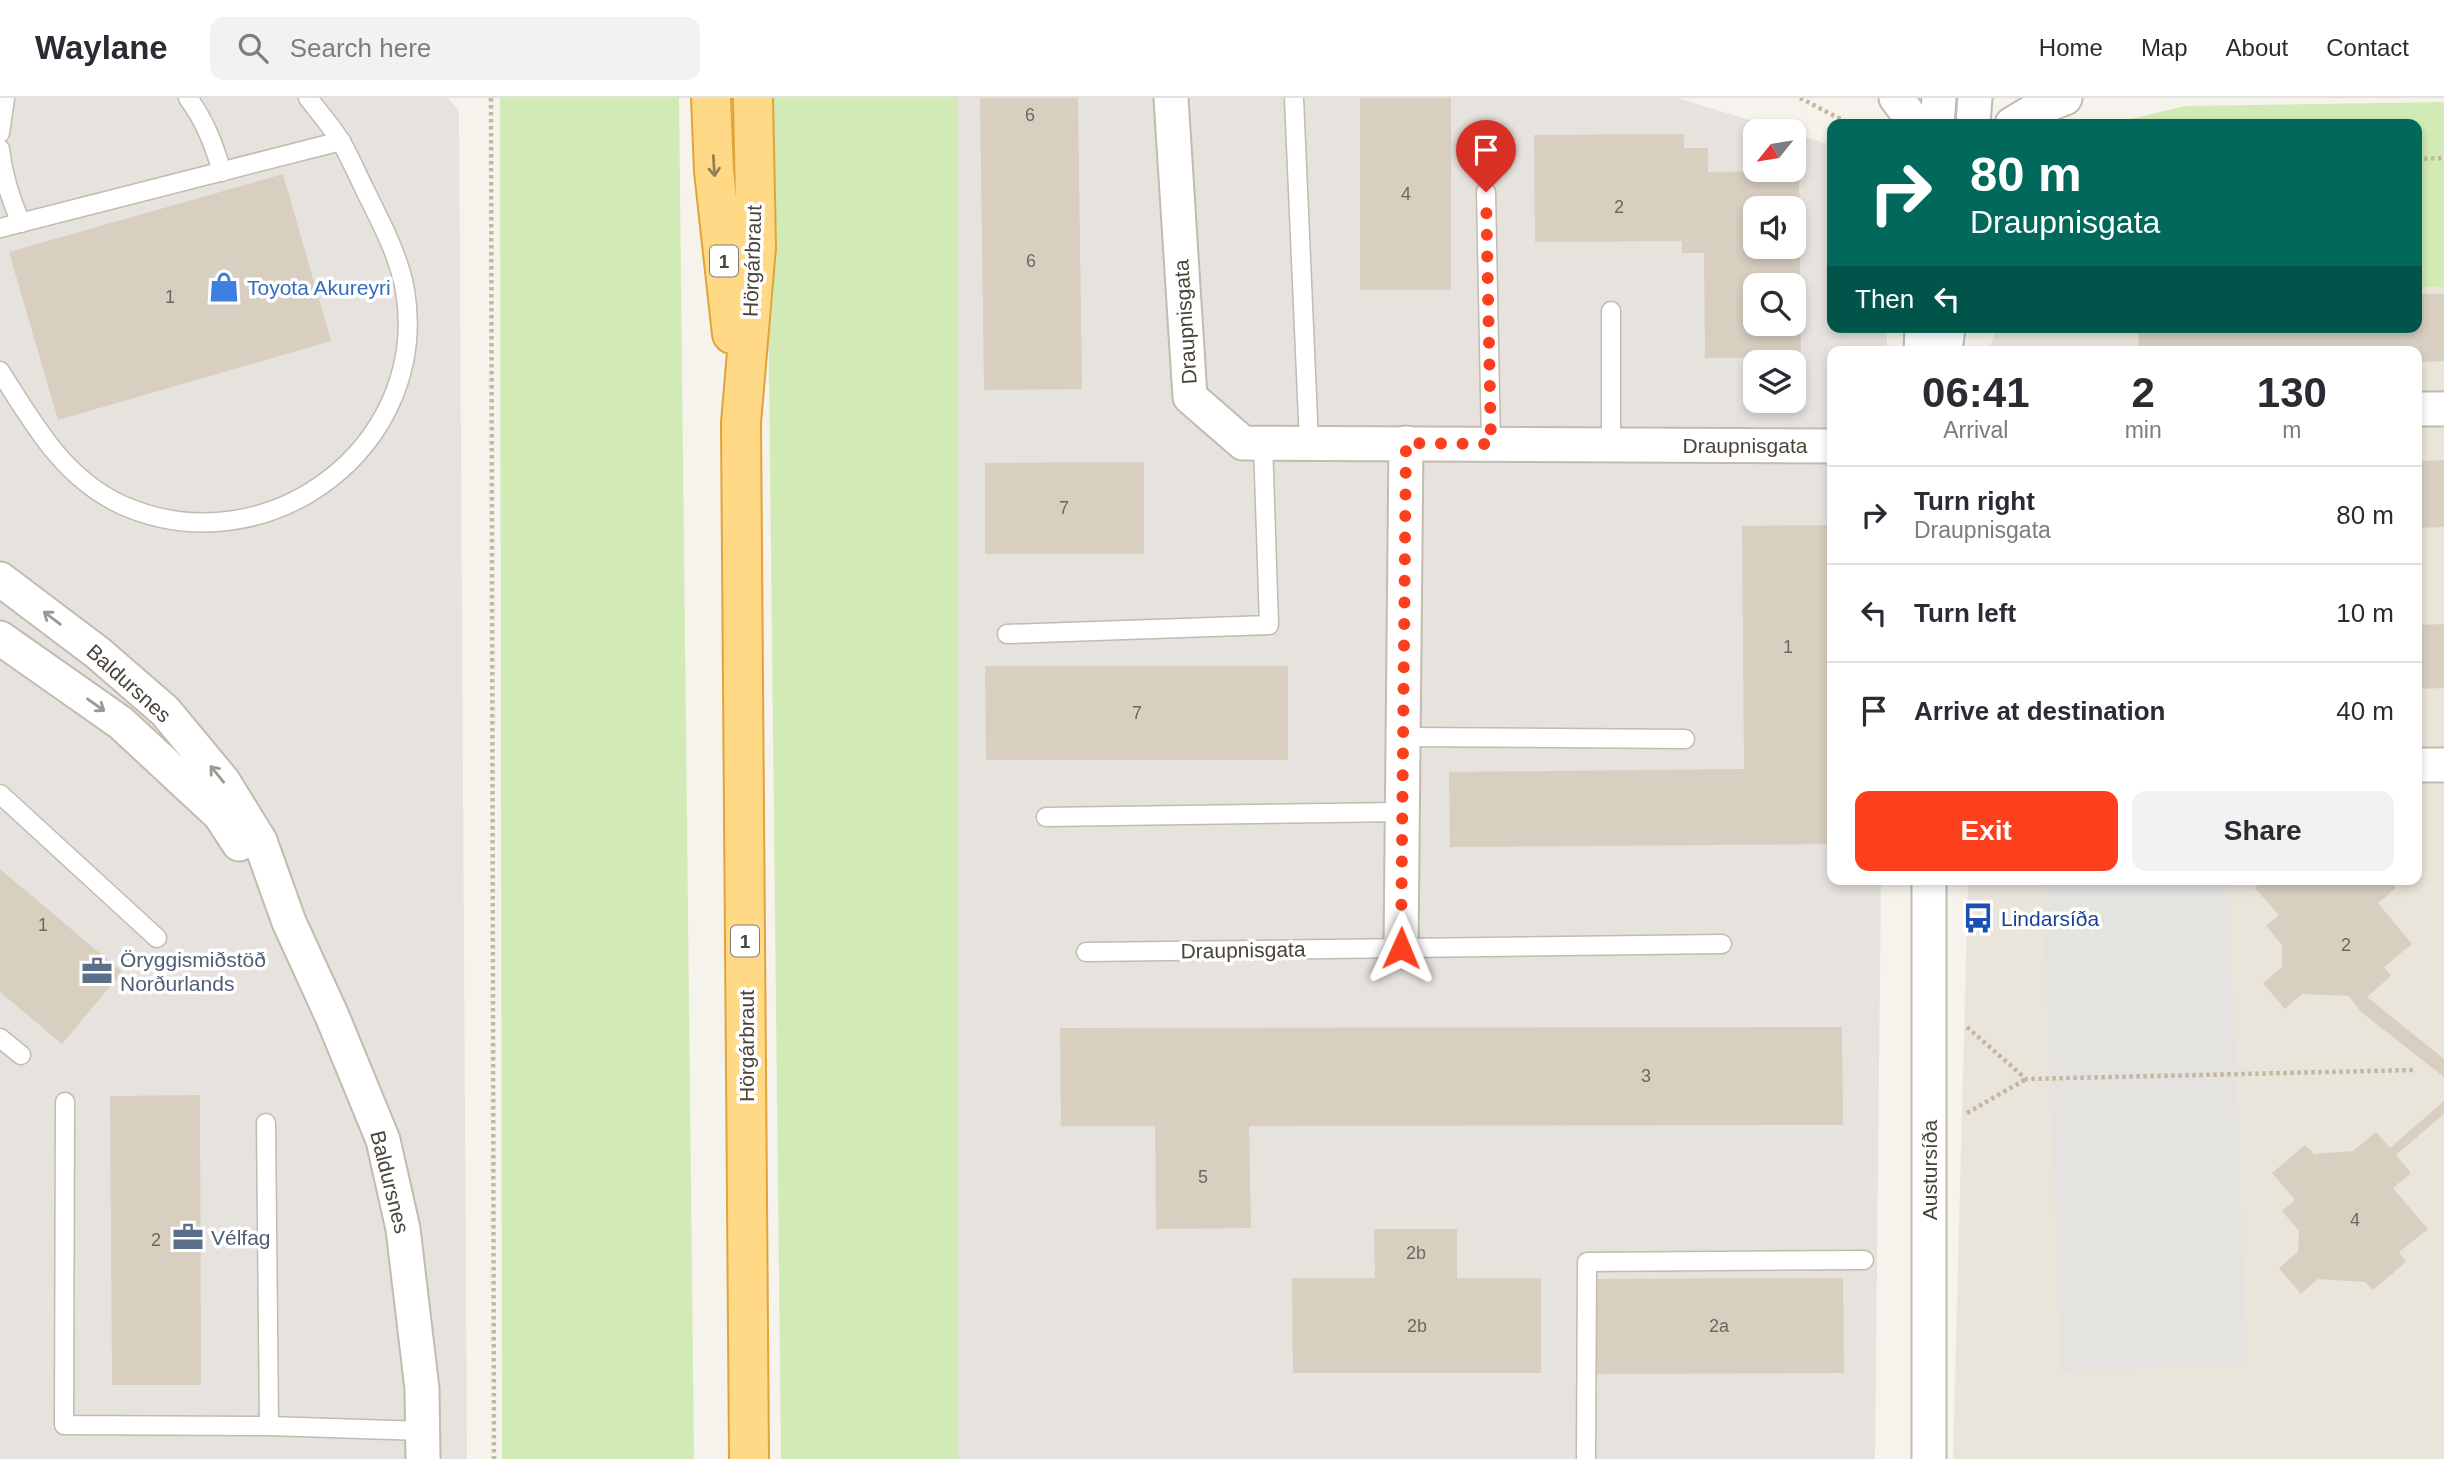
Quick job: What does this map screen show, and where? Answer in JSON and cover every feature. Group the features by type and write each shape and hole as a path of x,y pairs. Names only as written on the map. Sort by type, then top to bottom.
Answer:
{"highway":[{"name":"Hörgárbraut","path":"710,98 714,171 741,423"},
{"name":"Hörgárbraut","path":"749,1459 741,423 756,247 753,98"}],"street":[{"name":"Draupnisgata","path":"1171,98 1190,397 1243,443 1827,446"},
{"path":"1896,98 1912,119"},
{"path":"1937,119 1939,98"},
{"path":"1973,119 1975,98"},
{"path":"2020,119 2065,98"},
{"path":"2422,409 2444,409"},
{"path":"1401,948 1406,443"},
{"name":"Baldursnes","path":"0,579 97,653 165,711 223,781 260,841 289,922 332,1016 383,1140 404,1229 422,1389 423,1445"},
{"name":"Baldursnes","path":"0,638 121,723 220,815 289,922"},
{"path":"2422,765 2444,765"},
{"name":"Austursíða","path":"1929,885 1929,1459"}],"lane":[{"path":"0,133 5,98"},
{"path":"188,98 213,141 222,172"},
{"path":"0,371 43,439 65,465 92,487 122,505 154,516 188,523 223,523 257,517 289,506 318,490 343,469 365,446 383,418 396,388 404,357 407,324 405,292 398,260 341,141 309,98"},
{"path":"1294,98 1309,443"},
{"path":"0,228 341,141"},
{"path":"0,149 2,171 21,223"},
{"path":"1486,192 1491,444"},
{"path":"1611,311 1611,445"},
{"path":"1007,634 1269,625 1263,443"},
{"path":"1403,737 1685,739"},
{"path":"0,794 157,938"},
{"path":"1046,817 1402,812"},
{"name":"Draupnisgata","path":"1086,953 1722,944"},
{"path":"0,1038 21,1055"},
{"path":"65,1102 64,1425 269,1426 423,1445"},
{"path":"266,1123 269,1426"},
{"path":"1586,1459 1587,1262 1864,1260"}],"path":[{"path":"491,98 494,1459"},
{"path":"1800,98 1840,119"},
{"path":"2422,159 2444,158"},
{"path":"1929,994 2026,1079"},
{"path":"1929,1135 2026,1079 2413,1070"}],"shaded area":[{"path":"0,98 448,98 459,111 467,1459 0,1459"},
{"path":"849,98 1677,98 1746,119 1743,119 1743,182 1806,182 1806,137 1827,144 1827,333 1887,333 1887,346 1827,346 1827,885 1881,885 1875,1459 896,1459"},
{"path":"2444,245 2444,1459 1953,1459 1968,885 2422,885 2422,346 1990,346 1995,333 2422,333 2422,246"},
{"path":"2042,885 2229,885 2247,1365 2061,1372"}],"green space":[{"path":"500,98 679,98 694,1459 502,1459"},
{"path":"766,98 958,98 958,1459 781,1459"},
{"path":"2444,102 2444,287 2422,287 2422,119 2131,119 2185,106"}],"building":[{"path":"980,98 1078,98 1082,389 984,390"},
{"path":"1360,98 1451,98 1451,290 1360,290"},
{"path":"1684,134 1684,148 1708,148 1708,172 1743,172 1743,182 1799,182 1799,196 1743,196 1743,259 1800,259 1800,273 1743,273 1743,336 1801,336 1801,350 1743,350 1743,358 1705,358 1704,253 1682,253 1682,241 1535,242 1534,135"},
{"path":"283,174 331,341 58,420 9,252"},
{"path":"2422,294 2444,294 2444,361 2422,362 2422,346 2139,346 2138,333 2422,333"},
{"path":"2444,460 2444,527 2422,528 2422,461"},
{"path":"1144,462 1144,554 985,554 985,463"},
{"path":"1827,525 1827,844 1450,847 1449,772 1744,769 1742,526"},
{"path":"2444,624 2444,688 2422,689 2422,625"},
{"path":"985,666 1288,666 1288,760 986,760"},
{"path":"0,869 122,972 62,1044 0,992"},
{"path":"2258,885 2393,885 2396,888 2378,903 2412,944 2384,967 2391,976 2367,997 2444,1059 2444,1077 2361,1012 2349,996 2302,994 2285,1009 2263,983 2282,967 2282,945 2266,926 2279,915 2255,888"},
{"path":"1842,1027 1843,1125 1249,1126 1251,1228 1156,1229 1155,1126 1061,1126 1060,1028"},
{"path":"200,1095 201,1385 112,1385 110,1096"},
{"path":"2444,1101 2444,1114 2396,1155 2411,1173 2393,1188 2428,1229 2399,1252 2406,1262 2373,1290 2365,1282 2318,1279 2301,1294 2279,1268 2298,1252 2299,1231 2282,1211 2295,1200 2272,1173 2305,1145 2314,1154 2353,1151 2376,1132 2390,1148"},
{"path":"1374,1229 1457,1229 1457,1278 1541,1278 1541,1373 1293,1373 1292,1278 1375,1278"},
{"path":"1843,1278 1844,1373 1595,1374 1594,1279"}],"place":[{"name":"Toyota Akureyri","path":"224,287"},
{"name":"Lindarsíða","path":"1978,918"},
{"name":"Öryggismiðstöð Norðurlands","path":"97,971"},
{"name":"Vélfag","path":"188,1237"}],"route":[{"path":"1401,948 1406,443 1491,444 1486,192"}]}
